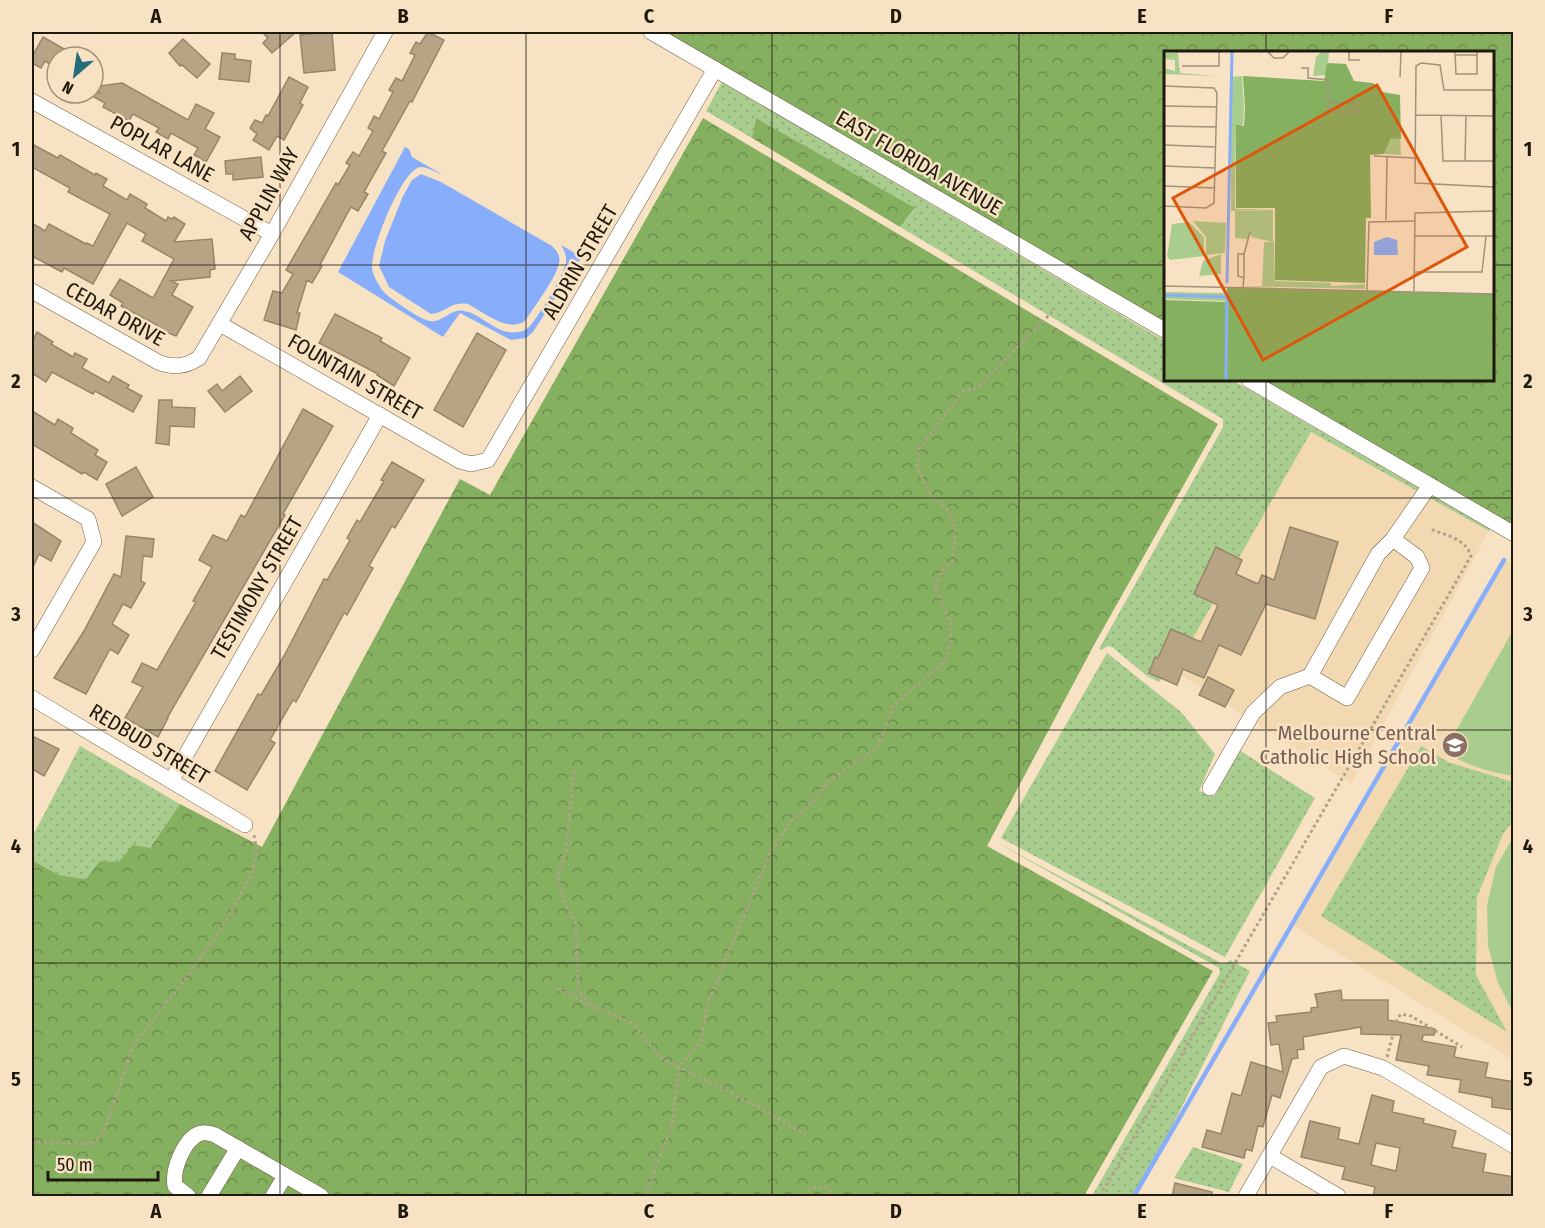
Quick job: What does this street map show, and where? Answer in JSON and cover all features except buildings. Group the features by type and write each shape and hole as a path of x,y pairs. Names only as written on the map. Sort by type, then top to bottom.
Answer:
{"street":[{"name":"APPLIN WAY","path":"180,367 199,358 220,324 385,32"},
{"name":"EAST FLORIDA AVENUE","path":"651,32 1164,330"},
{"name":"ALDRIN STREET","path":"471,464 488,460 496,451 715,69"},
{"name":"POPLAR LANE","path":"32,101 272,234"},
{"name":"CEDAR DRIVE","path":"32,291 158,362 180,367"},
{"name":"FOUNTAIN STREET","path":"220,324 460,460 471,464"},
{"path":"1251,381 1514,534"},
{"name":"TESTIMONY STREET","path":"171,781 380,415"},
{"path":"1210,788 1253,713 1280,687 1310,676 1378,554 1393,539 1430,485"},
{"path":"32,487 88,519 94,542 32,650"},
{"path":"1310,676 1347,698 1422,568 1417,557 1393,539"},
{"name":"REDBUD STREET","path":"32,698 245,825"},
{"path":"1246,1197 1321,1067 1344,1056 1383,1068 1514,1146"},
{"path":"188,1197 175,1186 177,1162 193,1137 204,1132 215,1135 321,1197"},
{"path":"209,1197 238,1148"},
{"path":"1270,1156 1338,1197"},
{"path":"273,1197 285,1176"}],"path":[{"path":"645,1197 672,1125 680,1067 701,1041 708,1002 771,851 791,821 813,802 828,782 878,747 894,705 945,662 950,642 951,623 935,587 942,572 952,561 955,552 956,529 950,512 930,493 917,467 919,449 964,390 974,390 979,386 1055,309"},
{"path":"1100,1197 1471,556 1469,548 1460,541 1430,529"},
{"path":"574,771 566,851 557,877 564,901 576,924 578,988 589,1005"},
{"path":"32,1144 40,1142 91,1144 103,1134 132,1049 221,929 252,874 257,852 254,835 245,825"},
{"path":"559,989 589,1005 634,1024 659,1057 757,1106 806,1135"},
{"path":"1386,1059 1397,1019 1401,1014 1411,1016 1462,1047"},
{"path":"805,1197 811,1188 826,1187 834,1197"}],"shaded area":[{"path":"1311,431 1489,531 1351,784 1174,671"},
{"name":"Melbourne Central Catholic High School","path":"1504,560 1513,565 1513,1060 1292,925"}],"green space":[{"path":"651,32 1513,32 1513,533 1251,381 1494,381 1494,51 1164,51 1164,330"},
{"path":"722,82 1164,340 1164,381 1234,381 1490,529 1489,531 1311,432 1174,671 1168,668 1159,682 1147,676 1112,647 1099,649 1223,427 1223,419 900,227 915,209 756,118 752,138 706,111"},
{"path":"703,118 1218,424 1094,645 987,846 1213,971 1084,1196 32,1196 32,860 59,875 86,879 100,861 119,862 133,845 150,848 180,804 262,847 460,479 490,495"},
{"path":"756,118 915,208 900,227 752,138"},
{"path":"1512,632 1513,776 1478,767 1444,752"},
{"path":"1107,653 1181,712 1215,754 1199,791 1215,796 1239,750 1315,798 1225,957 1001,838"},
{"path":"80,746 180,804 150,848 86,879 59,875 32,860 32,837"},
{"path":"1421,746 1448,762 1513,782 1513,821 1503,834 1477,897 1476,975 1507,1032 1321,916"},
{"path":"1513,837 1513,1013 1498,983 1488,946 1487,905 1496,867"},
{"path":"996,842 1221,963 1227,963 1230,960 1250,971 1137,1196 1092,1196 1220,973 1219,968"},
{"path":"1193,1147 1243,1164 1229,1192 1174,1178"}],"water":[{"path":"405,147 409,149 412,157 443,175 421,167 413,171 397,194 382,228 373,258 372,270 380,286 396,302 425,320 434,321 454,312 464,311 478,316 503,331 520,332 534,321 561,275 566,260 561,245 582,257 533,332 526,338 511,340 460,313 443,337 338,272"},
{"path":"421,174 441,182 552,246 557,252 559,260 554,276 525,321 511,325 504,323 468,304 457,304 431,314 389,287 379,266 385,241 403,196 412,180"}],"waterway":[{"path":"1134,1196 1504,560"}],"place":[{"name":"Melbourne Central Catholic High School","path":"1455,745"}]}
